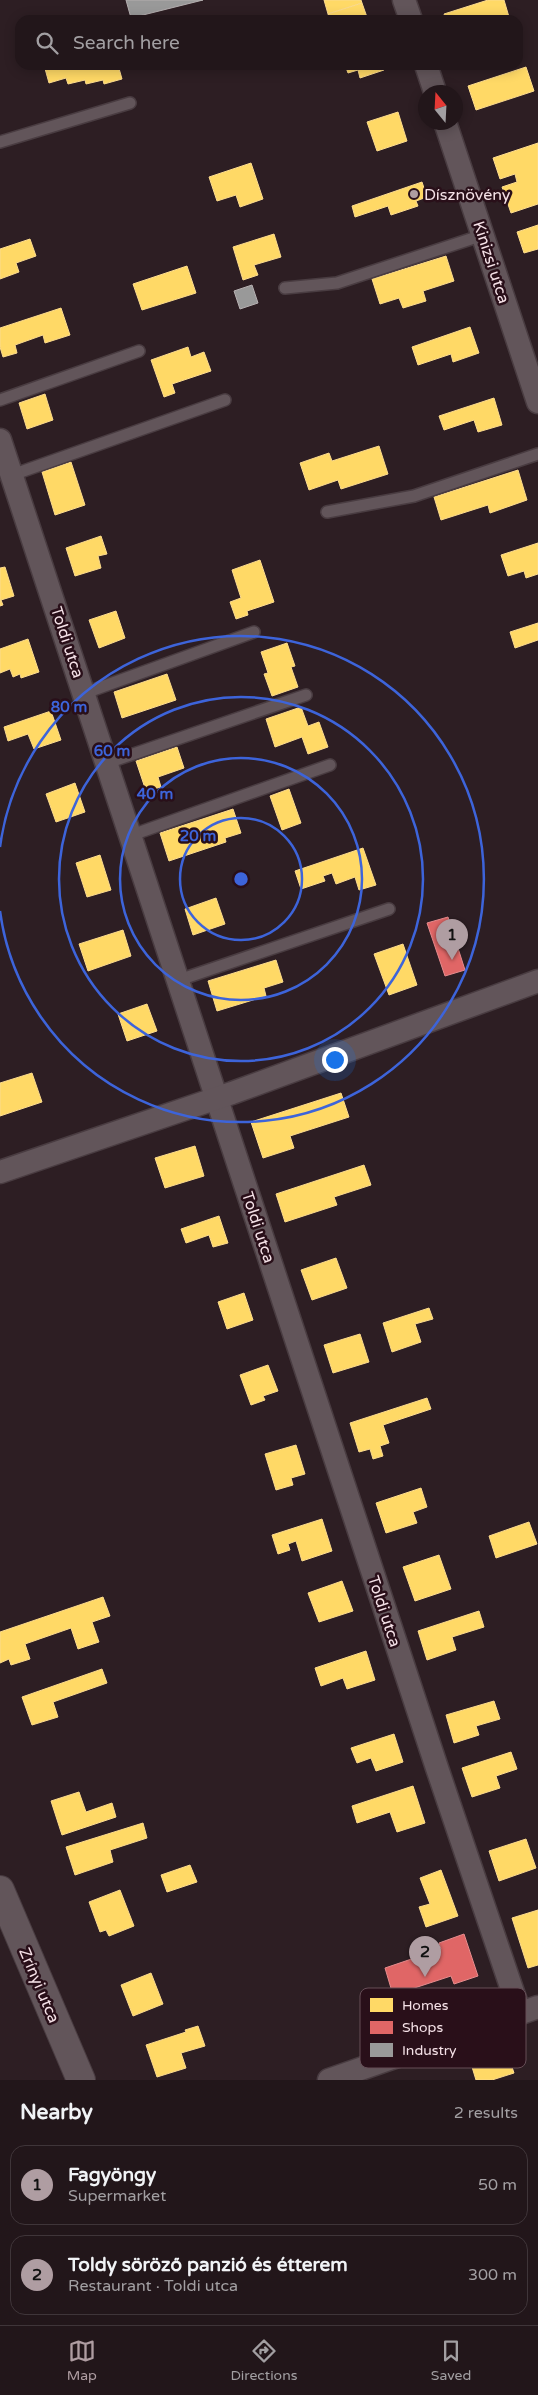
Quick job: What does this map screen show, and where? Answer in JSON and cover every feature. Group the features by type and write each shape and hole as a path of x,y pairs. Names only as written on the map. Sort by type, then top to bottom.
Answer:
{"main road":[{"name":"Zrínyi utca","path":"0,1890 81,2080"}],"street":[{"path":"404,0 409,15"},
{"path":"428,70 433,85"},
{"name":"Kinizsi utca","path":"448,130 538,402"},
{"name":"Toldi utca","path":"0,440 85,693 437,1768 521,1988"},
{"path":"0,1172 217,1098 538,981"},
{"path":"329,2080 363,2068"}],"lane":[{"path":"0,142 130,103"},
{"path":"285,288 337,283 483,235"},
{"path":"0,400 139,351"},
{"path":"12,475 224,400"},
{"path":"328,512 414,496 538,454"},
{"path":"85,693 254,632"},
{"path":"107,763 306,695"},
{"path":"132,836 330,765"},
{"path":"179,980 389,909"}],"building: Homes":[{"path":"324,0 361,0 362,3 328,14"},
{"path":"488,0 504,0 508,15 444,15"},
{"path":"362,3 366,15 328,15"},
{"path":"526,67 534,91 476,110 468,86 517,70 523,70"},
{"path":"45,70 119,70 122,79 104,84 103,80 86,84 85,80 68,84 66,78 49,83"},
{"path":"347,70 358,70 348,73"},
{"path":"358,70 384,70 360,78"},
{"path":"398,112 407,141 377,151 367,122"},
{"path":"538,143 538,204 511,213 502,187 517,182 515,174 500,179 493,158"},
{"path":"251,163 263,199 240,207 236,195 217,201 209,177"},
{"path":"422,182 427,197 416,201 418,206 391,215 388,206 355,217 352,206"},
{"path":"538,225 538,249 524,253 517,232"},
{"path":"274,234 281,257 254,265 258,275 243,280 233,247"},
{"path":"30,239 36,256 16,263 19,272 0,279 0,249"},
{"path":"446,256 454,281 423,291 426,301 403,308 399,298 380,304 372,279"},
{"path":"187,266 196,293 142,310 133,284"},
{"path":"61,308 70,335 45,343 43,335 15,345 17,353 3,357 0,347 0,328"},
{"path":"470,327 479,353 453,362 451,354 418,365 412,347"},
{"path":"188,347 191,357 204,352 211,371 172,384 175,393 164,397 151,360"},
{"path":"45,394 53,420 27,429 19,403"},
{"path":"494,398 502,425 478,432 474,420 444,430 439,416"},
{"path":"379,446 388,474 341,489 338,480 309,490 300,463 329,453 332,461"},
{"path":"71,462 85,505 55,515 42,472"},
{"path":"518,470 527,500 490,513 488,505 441,520 434,497"},
{"path":"101,536 107,554 98,556 101,568 75,576 66,548"},
{"path":"538,543 538,574 526,578 524,571 508,576 501,555"},
{"path":"260,560 274,602 247,611 248,615 236,619 230,602 241,598 232,570"},
{"path":"5,567 14,596 1,600 3,605 0,606 0,568"},
{"path":"116,611 125,638 99,648 89,620"},
{"path":"538,623 538,640 515,648 510,632"},
{"path":"28,639 39,672 21,678 20,674 13,677 10,669 0,673 0,649"},
{"path":"287,643 295,666 291,667 298,687 272,696 264,674 268,673 261,652"},
{"path":"167,674 176,700 122,718 114,692"},
{"path":"301,707 308,726 319,722 328,747 308,754 302,737 275,747 266,719"},
{"path":"51,711 61,740 34,749 28,734 8,741 4,727"},
{"path":"177,747 184,768 158,777 161,787 146,791 136,761"},
{"path":"75,783 85,812 56,822 46,794"},
{"path":"289,789 301,823 282,830 270,796"},
{"path":"233,809 241,833 225,838 226,842 169,861 160,833"},
{"path":"363,848 376,885 359,890 355,877 336,884 332,873 323,876 325,881 301,889 295,871"},
{"path":"100,855 111,890 87,897 76,863"},
{"path":"216,898 225,924 193,935 185,909"},
{"path":"123,930 131,956 88,971 79,944"},
{"path":"403,944 417,985 389,995 374,954"},
{"path":"276,960 283,982 264,988 266,996 217,1011 208,981"},
{"path":"147,1004 157,1031 127,1041 118,1014"},
{"path":"32,1073 42,1102 0,1116 0,1083"},
{"path":"341,1093 349,1117 290,1136 294,1148 263,1158 251,1122"},
{"path":"195,1146 204,1176 165,1188 155,1158"},
{"path":"364,1165 371,1185 334,1197 337,1205 285,1222 276,1194"},
{"path":"219,1216 228,1243 213,1247 209,1235 186,1243 181,1229"},
{"path":"336,1258 347,1288 312,1300 301,1270"},
{"path":"244,1293 253,1320 227,1329 218,1302"},
{"path":"429,1308 433,1319 415,1324 421,1342 392,1352 383,1323"},
{"path":"360,1334 369,1362 333,1373 324,1345"},
{"path":"268,1365 278,1391 263,1396 265,1400 251,1405 240,1375"},
{"path":"427,1398 431,1409 383,1425 389,1443 380,1446 383,1456 373,1459 370,1449 359,1452 350,1423"},
{"path":"296,1445 305,1474 291,1478 293,1485 276,1490 265,1454"},
{"path":"421,1488 427,1507 413,1512 417,1523 386,1533 376,1503"},
{"path":"322,1519 332,1551 302,1561 296,1541 288,1544 290,1550 278,1554 272,1535"},
{"path":"529,1522 537,1544 496,1558 489,1536"},
{"path":"439,1555 451,1589 415,1601 403,1567"},
{"path":"342,1581 353,1611 319,1622 308,1593"},
{"path":"103,1597 110,1616 92,1622 99,1642 78,1649 71,1628 25,1644 30,1659 11,1665 9,1659 0,1663 0,1632"},
{"path":"479,1611 484,1627 452,1637 456,1650 427,1660 418,1631"},
{"path":"366,1651 375,1680 347,1689 343,1678 321,1686 315,1668"},
{"path":"102,1669 107,1683 53,1702 58,1717 32,1725 22,1697"},
{"path":"494,1701 500,1719 476,1726 479,1735 454,1743 446,1715"},
{"path":"394,1734 403,1762 376,1771 371,1758 357,1763 351,1748"},
{"path":"511,1752 517,1769 496,1776 500,1788 472,1797 462,1768"},
{"path":"413,1786 425,1823 397,1832 390,1812 357,1823 352,1806"},
{"path":"79,1792 86,1812 112,1803 116,1817 62,1835 51,1801"},
{"path":"143,1823 147,1838 110,1850 113,1862 75,1875 66,1847"},
{"path":"526,1839 536,1868 499,1881 489,1851"},
{"path":"190,1865 197,1882 167,1892 161,1875"},
{"path":"441,1870 458,1916 426,1927 419,1907 430,1904 420,1878"},
{"path":"120,1890 134,1926 109,1936 106,1930 100,1932 89,1902"},
{"path":"538,1910 538,1965 528,1968 512,1918"},
{"path":"151,1973 163,2004 133,2016 121,1985"},
{"path":"198,2026 205,2046 181,2053 186,2068 157,2077 146,2045 186,2032 185,2030"},
{"path":"472,2068 512,2068 514,2073 492,2080 476,2080"}],"building: Shops":[{"path":"448,917 465,970 445,976 427,923"},
{"path":"464,1934 478,1976 454,1984 451,1976 414,1988 391,1988 385,1968 441,1949 439,1943"}],"building: Industry":[{"path":"126,0 203,0 143,15 130,15"},
{"path":"252,285 258,303 240,309 234,291"}],"place":[{"name":"Dísznövény","path":"414,194"},
{"name":"Fagyöngy","path":"452,960"},
{"name":"Toldy söröző panzió és étterem","path":"425,1977"}]}
